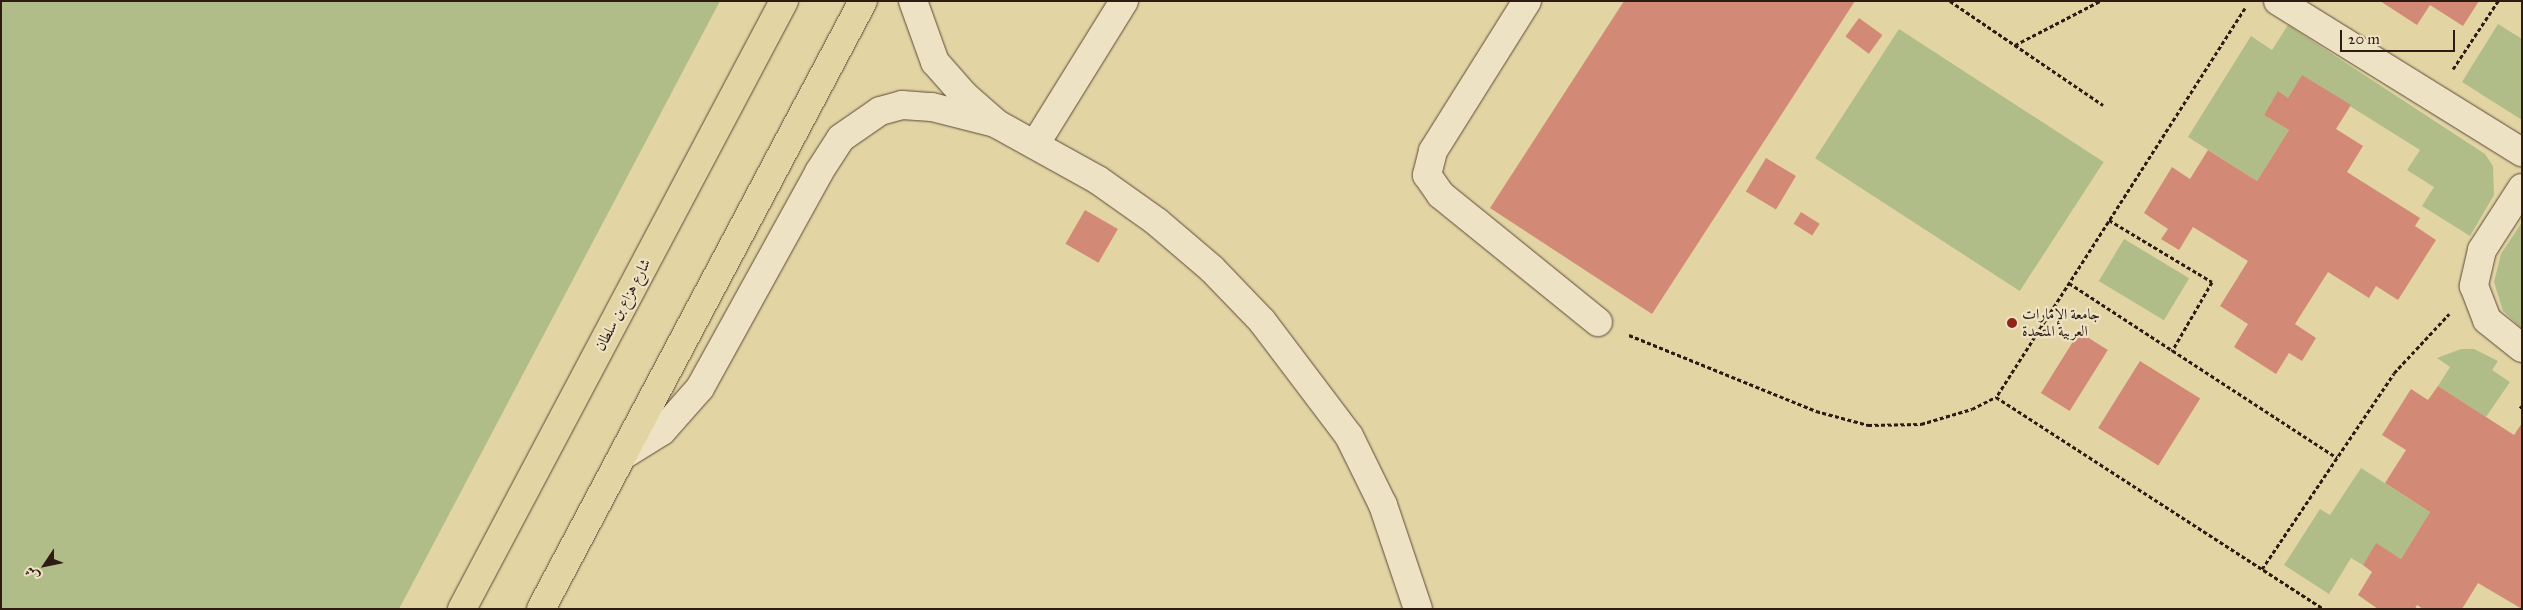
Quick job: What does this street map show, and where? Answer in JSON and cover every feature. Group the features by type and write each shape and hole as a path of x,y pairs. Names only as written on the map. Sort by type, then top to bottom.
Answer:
{"main road":[{"name":"شارع هزاع بن سلطان","path":"462,609 784,1"},
{"path":"541,609 863,1"}],"street":[{"path":"913,1 935,62 964,95 996,124"},
{"path":"1036,143 1124,1"},
{"path":"1527,1 1433,151 1427,175 1441,195 1598,322"},
{"path":"2278,1 2522,152"},
{"path":"622,456 662,431 700,388 819,172 841,138 880,111 902,105 932,107 996,124 1036,143 1098,180 1157,222 1212,269 1268,328 1349,436 1383,505 1418,609"},
{"path":"2522,188 2482,250 2474,286 2487,320 2522,348"}],"path":[{"path":"1950,1 2103,105"},
{"path":"2015,45 2100,1"},
{"path":"1598,322 1842,420 1894,426 1921,424 1956,415 1996,396 2250,1"},
{"path":"2450,73 2498,1"},
{"path":"2109,220 2212,282 2172,351"},
{"path":"2068,283 2337,458"},
{"path":"2262,569 2394,373 2474,286"},
{"path":"1996,396 2324,609"}],"green space":[{"path":"1,1 720,1 399,609 1,609"},
{"path":"2498,24 2522,39 2522,120 2462,82"},
{"path":"2288,25 2485,154 2493,166 2494,195 2470,236 2422,206 2434,187 2407,170 2420,150 2302,76 2288,98 2278,92 2264,115 2289,130 2257,181 2188,137 2251,36 2272,50"},
{"path":"1899,29 2104,162 2020,291 1815,158"},
{"path":"2522,222 2522,329 2503,311 2494,282 2501,254"},
{"path":"2124,239 2189,278 2164,320 2099,281"},
{"path":"2461,349 2474,349 2498,361 2492,370 2510,382 2486,417 2438,386 2450,367 2437,358"},
{"path":"2361,468 2430,512 2401,559 2376,544 2363,565 2351,558 2329,594 2284,565 2320,509 2330,515"}],"building":[{"path":"1624,1 1855,1 1652,314 1490,208"},
{"path":"2380,1 2479,1 2463,26 2430,5 2417,25"},
{"path":"1859,18 1882,35 1869,54 1845,37"},
{"path":"2302,75 2351,105 2336,129 2363,146 2347,172 2420,218 2415,226 2436,240 2398,300 2376,286 2369,298 2328,272 2295,324 2316,338 2302,361 2289,353 2276,374 2234,347 2248,324 2220,306 2248,261 2193,227 2179,250 2161,239 2168,229 2144,213 2172,167 2190,179 2208,150 2257,181 2289,130 2264,115 2278,91 2288,98"},
{"path":"1766,158 1796,176 1776,209 1746,191"},
{"path":"1085,210 1118,229 1098,263 1066,244"},
{"path":"1801,212 1820,224 1812,236 1794,224"},
{"path":"2079,332 2108,350 2070,411 2041,393"},
{"path":"2140,361 2200,399 2158,466 2098,428"},
{"path":"2438,386 2514,435 2522,423 2522,609 2478,583 2462,609 2423,609 2417,605 2415,609 2378,609 2358,595 2372,572 2363,565 2376,543 2401,559 2430,512 2385,483 2406,450 2382,435 2411,389 2428,400"}],"place":[{"name":"جامعة الإمارات العربية المتحدة","path":"2012,323"}]}
